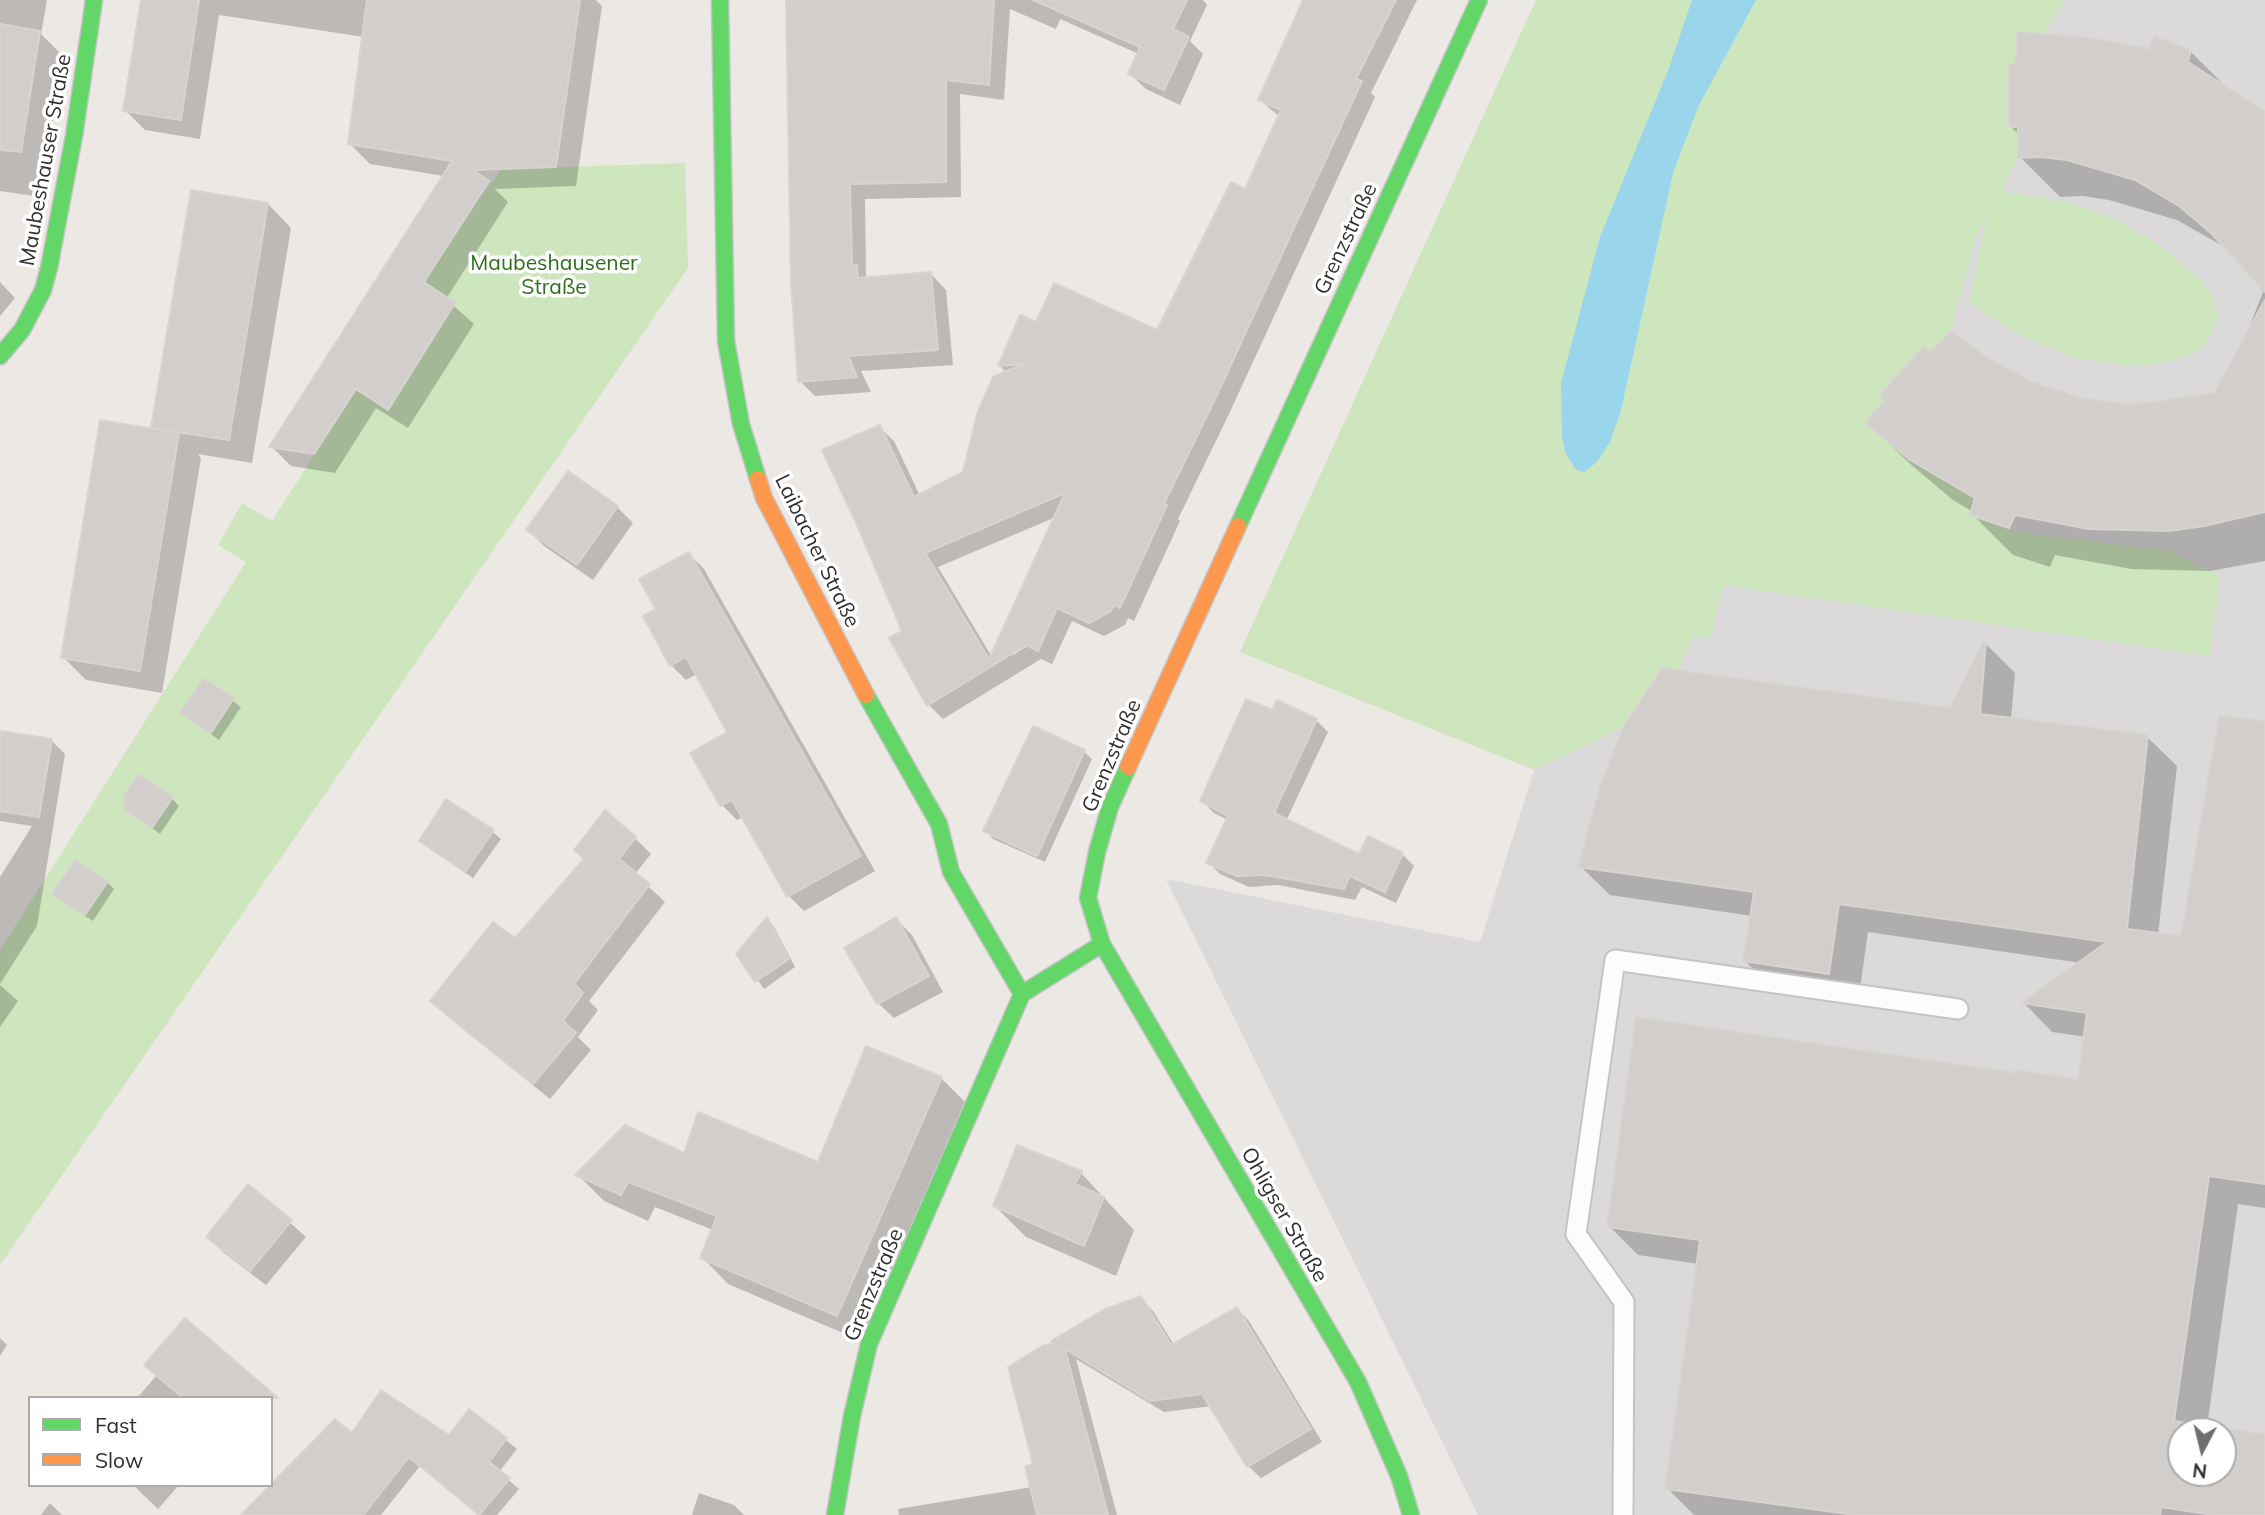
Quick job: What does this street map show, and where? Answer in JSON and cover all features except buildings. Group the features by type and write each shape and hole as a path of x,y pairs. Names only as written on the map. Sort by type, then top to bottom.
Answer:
{"street":[{"name":"Maubeshauser Straße","path":"0,356 22,330 43,290 49,268 74,136 94,0"},
{"name":"Laibacher Straße","path":"720,0 726,341 741,424 764,498 885,731 939,824 951,872 1023,994"},
{"name":"Grenzstraße","path":"1102,944 1088,898 1110,807 1479,0"},
{"path":"1023,994 1102,944"},
{"name":"Ohligser Straße","path":"1102,944 1358,1382 1399,1476 1411,1515"},
{"name":"Grenzstraße","path":"835,1515 852,1416 869,1344 1023,994"}],"lane":[{"path":"1623,1515 1624,1302 1576,1234 1615,960 1958,1009"}],"shaded area":[{"path":"1536,0 2265,0 2265,1515 1478,1515 1166,879 1480,942 1534,770 1240,652"}],"green space":[{"path":"1536,0 2065,0 2045,33 2018,32 2016,62 2009,66 2009,89 2017,102 2007,104 2009,127 2018,127 2018,158 2001,191 2073,203 2116,219 2161,246 2202,281 2214,298 2218,318 2213,331 2202,348 2189,356 2152,365 2123,365 2072,357 2021,336 1969,303 1984,227 1990,212 1976,237 1951,331 1930,352 1923,347 1880,395 1885,401 1866,422 1910,460 1976,496 1971,515 2021,533 2168,550 2220,576 2210,656 1723,585 1711,638 1694,636 1678,670 1662,668 1623,727 1535,770 1240,652"},
{"name":"Maubeshausener Straße","path":"685,163 688,268 0,1265 0,950 246,562 218,545 242,503 272,521 473,206 502,169"}],"water":[{"path":"1692,0 1756,0 1698,107 1673,173 1621,410 1610,442 1599,459 1584,472 1576,470 1565,452 1561,383 1600,237 1669,68"}],"traffic: fast":[{"path":"0,356 22,330 43,290 49,268 74,136 94,0"},
{"path":"720,0 726,341 741,424 758,479"},
{"path":"1238,526 1479,0"},
{"path":"866,695 939,824 951,872 1022,994"},
{"path":"1128,767 1110,807 1088,898 1102,944 1358,1382 1399,1476 1411,1515"},
{"path":"835,1515 852,1416 869,1344 1022,994 1102,944"}],"traffic: slow":[{"path":"758,479 764,498 866,695"},
{"path":"1128,767 1238,526"}]}
